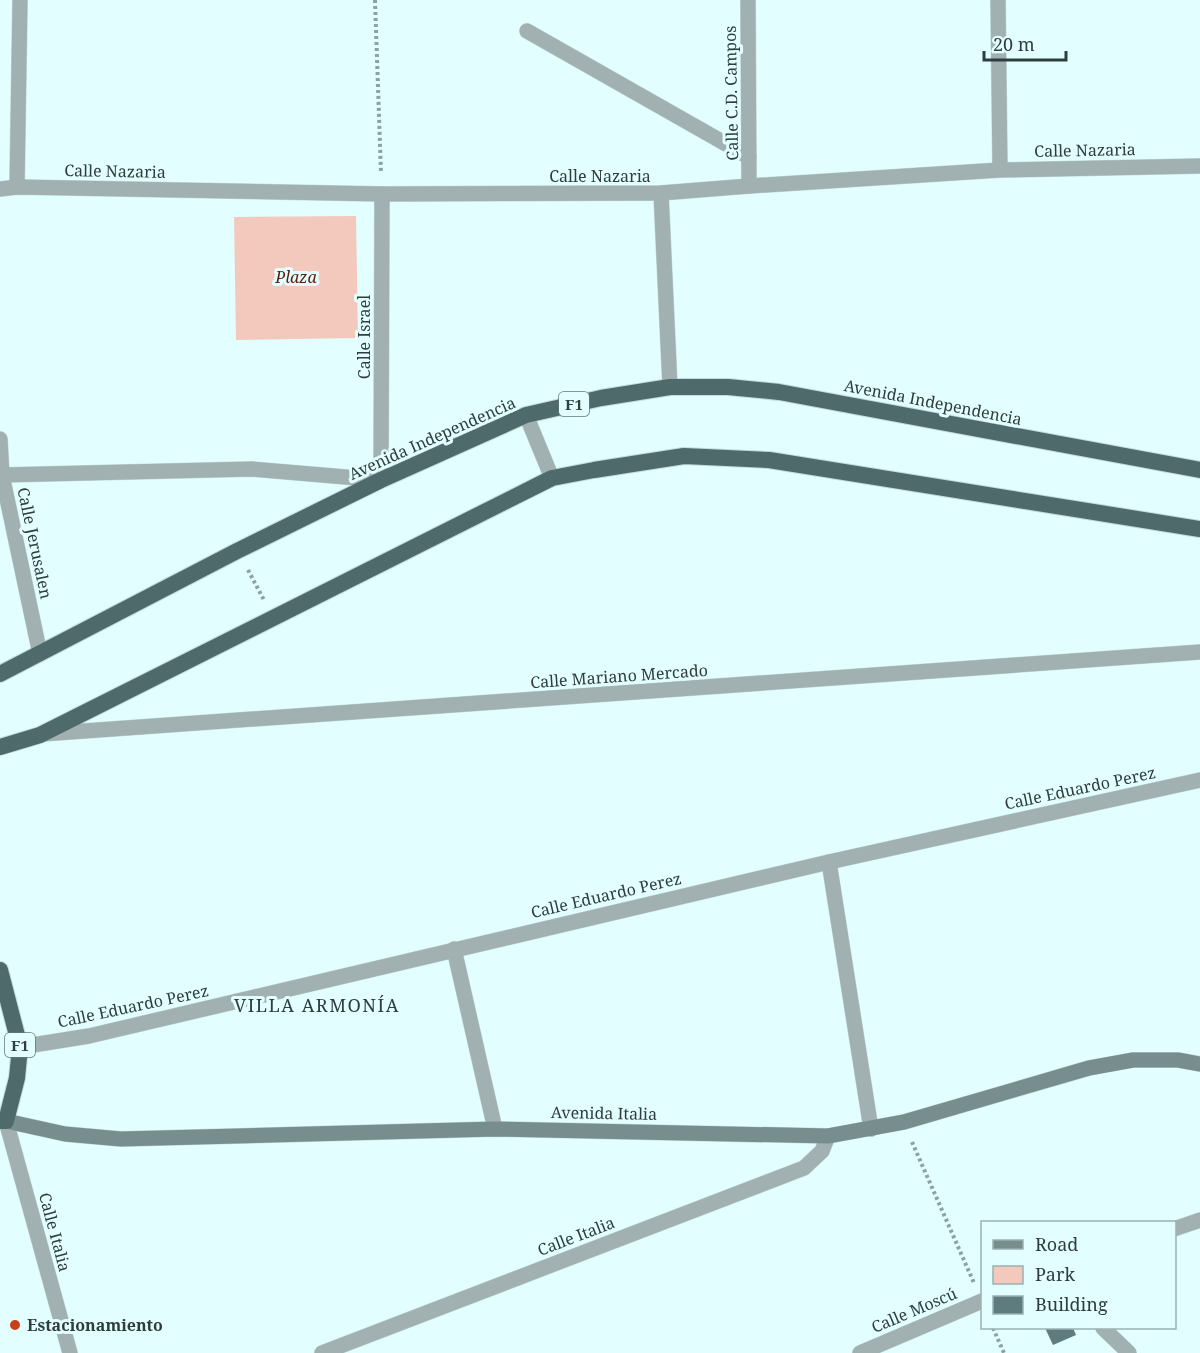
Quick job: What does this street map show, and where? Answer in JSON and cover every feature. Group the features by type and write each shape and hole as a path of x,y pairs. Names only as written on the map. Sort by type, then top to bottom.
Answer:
{"highway":[{"name":"Avenida Independencia","path":"0,674 237,551 381,480 526,415 601,398 670,387 728,387 778,392 1200,470"},
{"path":"0,747 40,735 552,478 594,470 684,456 769,460 1200,529"},
{"name":"F1","path":"0,970 20,1047 17,1078 3,1121"}],"main road":[{"name":"Avenida Italia","path":"3,1121 65,1134 121,1139 495,1129 828,1136 904,1122 1089,1068 1133,1060 1178,1060 1200,1064"}],"street":[{"path":"17,187 20,0"},
{"name":"Calle C.D. Campos","path":"748,0 749,186"},
{"path":"998,0 1000,170"},
{"path":"527,31 749,157"},
{"name":"Calle Nazaria","path":"0,189 17,187 382,194 661,193 1000,170 1200,166"},
{"path":"661,193 670,387"},
{"name":"Calle Israel","path":"381,480 382,194"},
{"path":"526,415 552,478"},
{"name":"Calle Jerusalen","path":"0,439 2,475 40,654"},
{"path":"2,475 252,469 381,480"},
{"name":"Calle Mariano Mercado","path":"40,735 1200,652"},
{"name":"Calle Eduardo Perez","path":"20,1047 89,1036 829,862 1200,780"},
{"path":"829,862 871,1129"},
{"path":"454,949 495,1129"},
{"name":"Calle Italia","path":"3,1121 70,1353"},
{"name":"Calle Italia","path":"322,1353 804,1168 822,1151 828,1136"},
{"path":"1176,1228 1200,1220"},
{"name":"Calle Moscú","path":"860,1353 981,1301"},
{"path":"1104,1329 1129,1353"}],"path":[{"path":"375,0 382,194"},
{"path":"237,551 274,617"},
{"path":"904,1122 981,1299"},
{"path":"993,1329 1004,1353"}],"green space":[{"name":"Plaza","path":"356,216 358,338 236,340 234,217"}],"building":[{"path":"1045,1329 1073,1329 1076,1335 1053,1345"}],"place":[{"name":"Estacionamiento","path":"15,1325"}],"district":[{"name":"VILLA ARMONÍA","path":"317,1005"}]}
